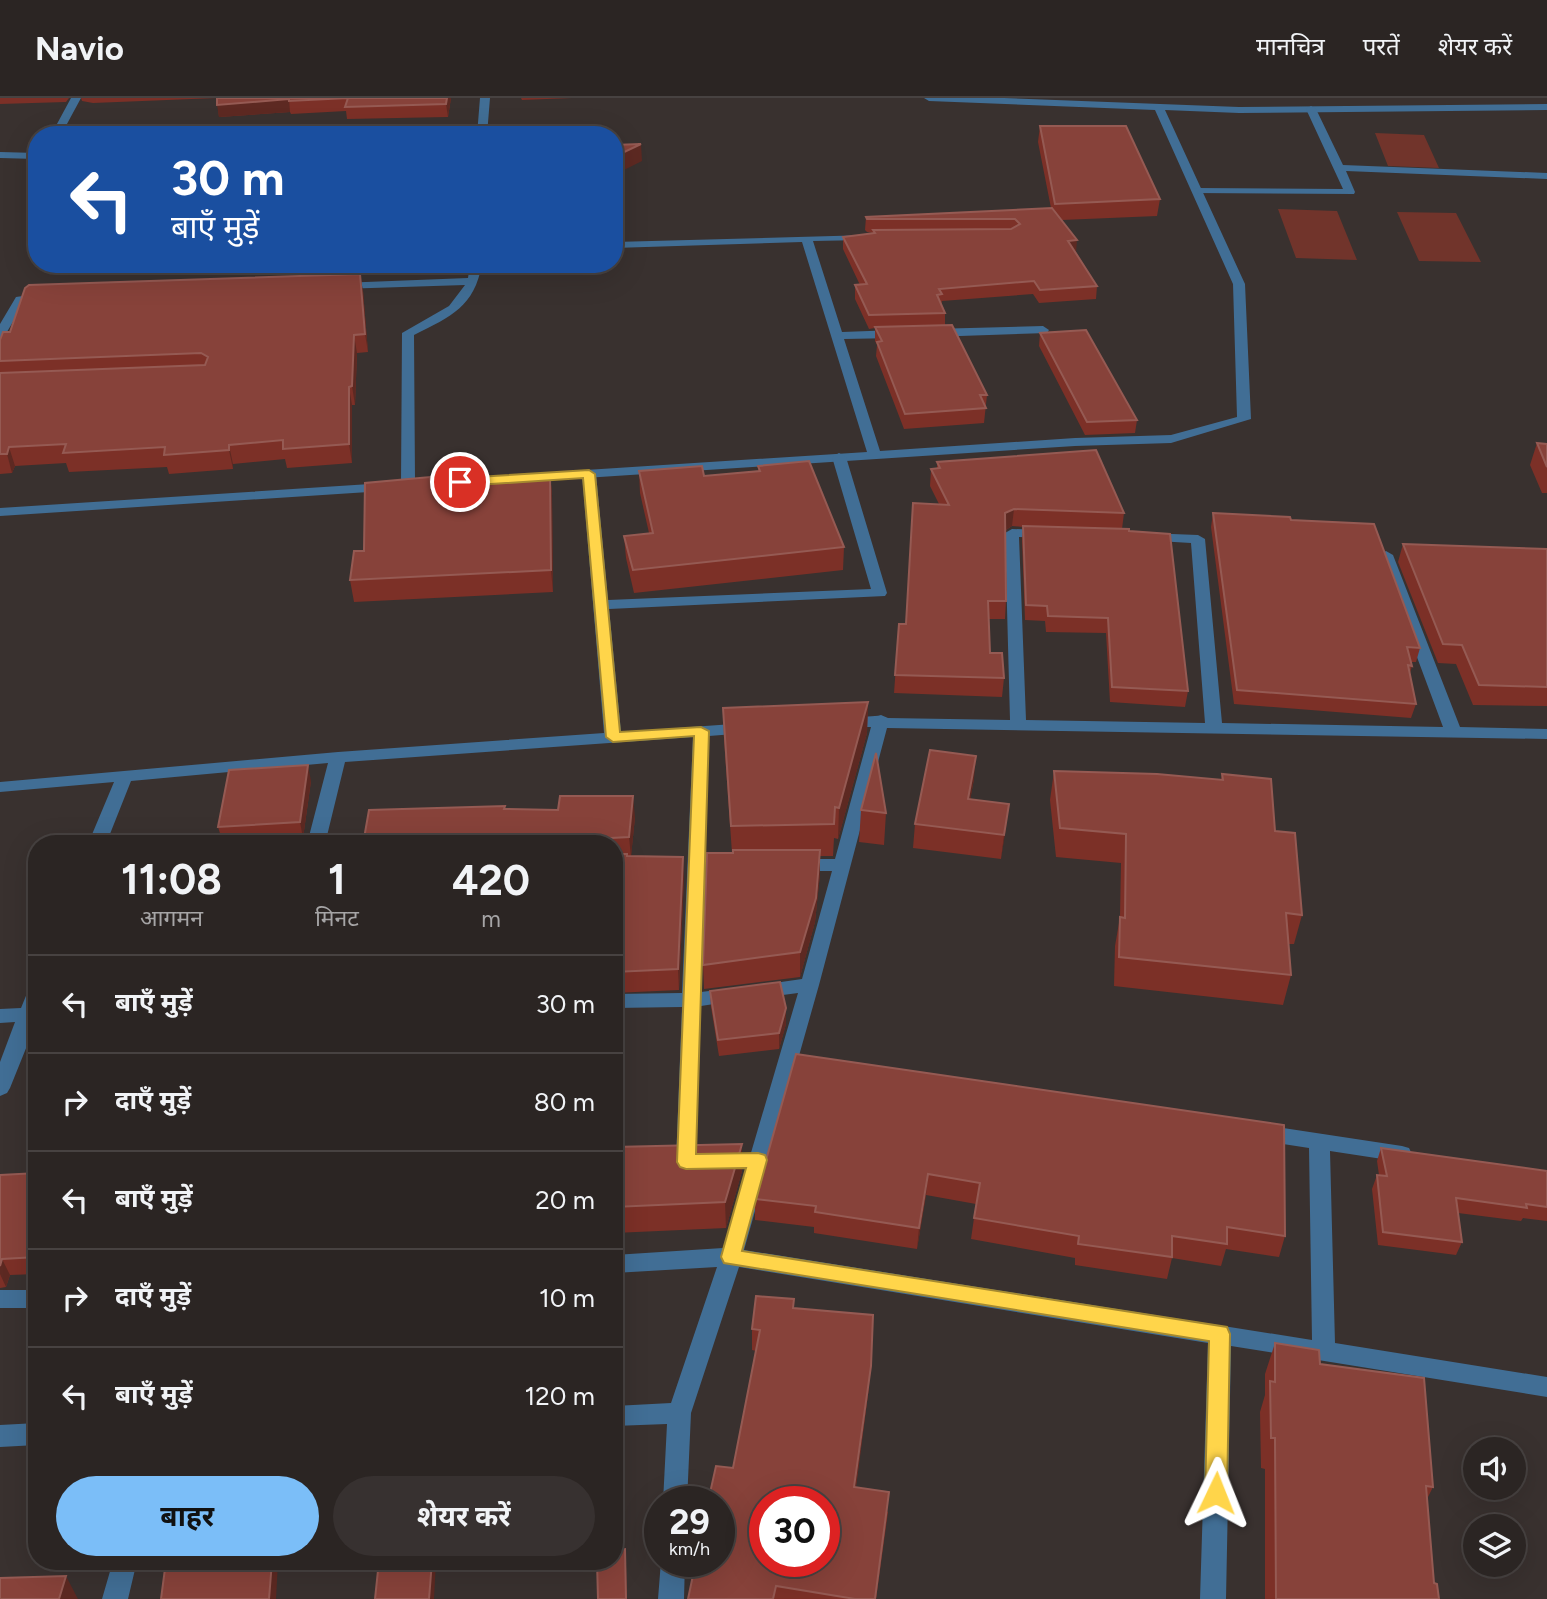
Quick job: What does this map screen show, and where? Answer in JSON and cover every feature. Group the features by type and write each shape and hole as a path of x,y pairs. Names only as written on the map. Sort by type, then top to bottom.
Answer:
{"street":[{"path":"61,126 76,98"},
{"path":"483,126 485,98"},
{"path":"929,98 1159,107 1547,107"},
{"path":"0,512 1074,442 1171,439 1244,419 1239,284 1159,107"},
{"path":"1197,191 1350,192 1311,109"},
{"path":"0,155 28,156"},
{"path":"1339,168 1547,176"},
{"path":"623,244 874,237"},
{"path":"806,238 874,455"},
{"path":"408,485 408,333 459,306 474,281 475,273"},
{"path":"322,286 474,281"},
{"path":"0,334 20,300 58,296"},
{"path":"919,334 1043,330"},
{"path":"837,336 906,334"},
{"path":"601,605 880,593 839,457"},
{"path":"589,474 613,737"},
{"path":"1018,724 1013,533 1066,535"},
{"path":"1132,537 1198,539 1214,728"},
{"path":"1386,555 1453,731"},
{"path":"676,1486 679,1413 731,1257 810,985 881,720"},
{"path":"825,723 881,720 1547,734"},
{"path":"0,787 338,757 770,727"},
{"path":"686,1162 701,731"},
{"path":"318,835 338,757"},
{"path":"101,835 125,776"},
{"path":"775,864 841,865"},
{"path":"623,1001 692,1000 810,985"},
{"path":"0,1016 28,1014"},
{"path":"0,1088 28,1023"},
{"path":"785,1064 813,1068"},
{"path":"1237,1129 1426,1157"},
{"path":"1319,1141 1324,1351"},
{"path":"734,1161 758,1160"},
{"path":"662,1162 710,1161"},
{"path":"623,1263 731,1257 1547,1387"},
{"path":"0,1299 28,1298"},
{"path":"1213,1599 1220,1334"},
{"path":"623,1416 679,1413"},
{"path":"0,1436 28,1434"},
{"path":"114,1599 122,1570"},
{"path":"671,1599 672,1577"}],"shaded area":[{"path":"1375,133 1424,135 1439,168 1388,166"},
{"path":"1278,209 1337,211 1357,260 1296,258"},
{"path":"1397,212 1456,213 1481,262 1419,261"}],"building":[{"path":"217,98 348,98 289,99 217,105"},
{"path":"348,98 447,98 446,104 345,107"},
{"path":"1040,126 1126,126 1160,199 1055,204"},
{"path":"641,144 623,153 623,145"},
{"path":"1052,208 1077,240 1068,241 1097,286 1040,290 1034,281 939,289 942,294 937,295 945,313 869,315 855,285 867,284 843,237 875,233 873,230 1011,229 1020,224 1015,219 866,217"},
{"path":"360,274 365,334 354,335 352,386 349,387 349,444 283,449 283,440 229,445 229,450 164,455 165,447 63,453 66,444 9,447 7,454 0,454 0,373 205,365 208,357 201,353 0,361 0,340 3,332 10,332 25,288 29,285"},
{"path":"952,325 987,395 980,395 986,408 905,414 877,342 882,341 875,327"},
{"path":"1086,330 1137,420 1087,422 1040,333"},
{"path":"1537,443 1547,444 1547,467"},
{"path":"1096,450 1124,513 1014,509 1005,513 1006,601 988,601 990,653 1002,653 1004,678 895,675 899,624 906,624 913,503 949,505 931,469 940,468 937,462"},
{"path":"809,461 844,547 633,570 624,536 653,533 639,471 702,466 704,476 760,471 758,466"},
{"path":"550,473 551,570 350,580 354,551 364,551 365,483 430,477 431,488 487,484 486,478"},
{"path":"1213,513 1374,524 1420,648 1407,647 1416,704 1237,690"},
{"path":"1023,526 1129,529 1170,534 1188,691 1112,687 1108,618 1048,616 1047,606 1026,605"},
{"path":"1403,544 1547,549 1547,687 1479,685 1462,645 1443,644"},
{"path":"868,702 839,808 835,807 834,824 731,826 723,708"},
{"path":"930,750 976,756 968,799 1009,804 1004,835 915,824"},
{"path":"876,753 886,813 861,810"},
{"path":"308,765 300,822 218,827 229,770"},
{"path":"1054,771 1157,774 1223,780 1222,774 1271,779 1275,831 1295,833 1302,915 1286,913 1291,975 1119,957 1120,917 1125,918 1126,834 1060,828"},
{"path":"560,796 633,796 629,837 365,835 369,810 505,806 504,809 558,810"},
{"path":"733,850 820,850 816,898 800,952 703,965 707,853 733,853"},
{"path":"623,854 683,857 678,969 623,972"},
{"path":"780,982 786,1008 779,1033 718,1040 710,991"},
{"path":"796,1054 1284,1125 1285,1236 1227,1227 1227,1244 1172,1236 1172,1257 1078,1244 1079,1236 974,1218 980,1183 928,1174 919,1228 815,1212 816,1206 755,1199"},
{"path":"742,1144 725,1202 623,1207 623,1147"},
{"path":"1381,1148 1547,1171 1547,1207 1526,1204 1527,1208 1456,1198 1462,1242 1383,1232 1377,1175 1387,1176"},
{"path":"28,1173 28,1258 2,1259 0,1266 0,1175"},
{"path":"756,1296 794,1299 793,1308 873,1315 871,1366 854,1487 889,1492 875,1599 855,1599 776,1586 773,1599 688,1599 693,1577 735,1577 735,1486 712,1486 716,1466 733,1468 760,1330 752,1329"},
{"path":"1275,1343 1319,1350 1320,1364 1424,1378 1433,1487 1426,1486 1434,1583 1437,1584 1439,1599 1276,1599 1275,1438 1271,1438 1270,1381 1275,1382"},
{"path":"623,1549 626,1599 598,1599 597,1570 623,1570"},
{"path":"165,1570 271,1570 269,1599 161,1599"},
{"path":"378,1570 431,1570 429,1599 375,1599"},
{"path":"66,1576 59,1599 0,1599 0,1578"}],"route":[{"path":"460,482 589,474 613,737 701,731 686,1162 758,1160 731,1257 1220,1334 1216,1493"}]}
